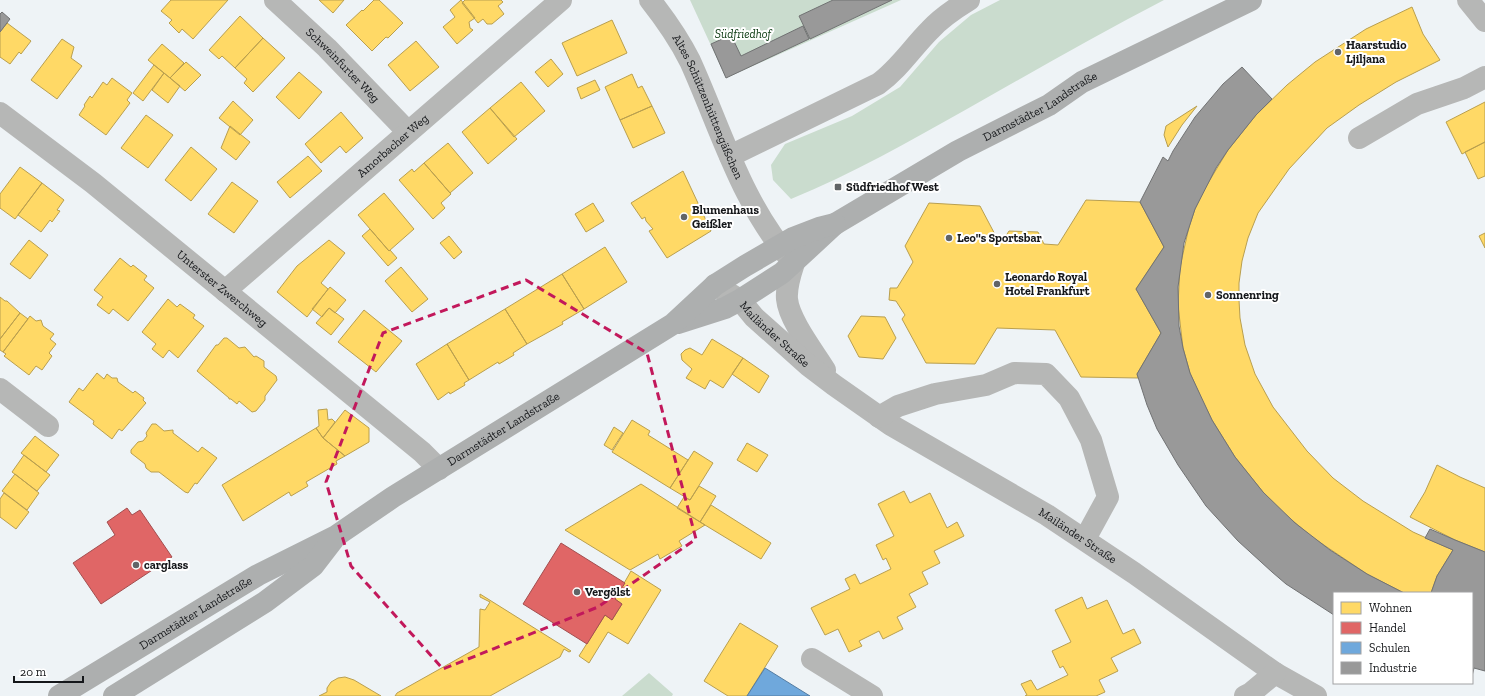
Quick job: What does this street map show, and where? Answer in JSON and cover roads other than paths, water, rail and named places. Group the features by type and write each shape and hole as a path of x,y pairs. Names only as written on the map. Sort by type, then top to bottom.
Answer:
{"main road":[{"name":"Darmstädter Landstraße","path":"673,324 725,308 740,300 782,273 835,224 958,151 1049,104 1082,82 1251,0"},
{"name":"Darmstädter Landstraße","path":"59,696 258,575 336,536 372,511 673,324 715,285 779,246 793,238 819,228 835,224"},
{"name":"Darmstädter Landstraße","path":"114,696 265,602 313,566 336,536"}],"street":[{"name":"Schweinfurter Weg","path":"275,0 327,48 408,132"},
{"name":"Amorbacher Weg","path":"225,290 561,0"},
{"name":"Altes Schützenhüttengäßchen","path":"650,0 672,29 689,60 730,156 760,217 779,246 794,263"},
{"path":"730,156 878,84 890,75 931,29 959,6 969,0"},
{"path":"1468,0 1485,21"},
{"path":"1359,138 1417,104 1464,88 1485,77"},
{"name":"Unterster Zwerchweg","path":"0,113 93,183 225,290 416,447 439,469"},
{"name":"Mailänder Straße","path":"794,263 788,285 787,300 792,316 834,385"},
{"name":"Mailänder Straße","path":"715,285 740,300 754,317 809,366 879,417 1012,494 1085,539 1275,673 1316,696"},
{"path":"879,417 898,406 928,396 986,385 1014,373 1046,374 1069,398 1091,440 1108,497 1085,539"},
{"path":"0,389 48,426"},
{"path":"812,659 872,696"},
{"path":"1245,696 1251,693 1275,673"}],"place":[{"name":"Haarstudio Ljiljana","path":"1338,52"},
{"name":"Südfriedhof West","path":"838,187"},
{"name":"Blumenhaus Geißler","path":"684,217"},
{"name":"Leo''s Sportsbar","path":"949,238"},
{"name":"Leonardo Royal Hotel Frankfurt","path":"997,284"},
{"name":"Sonnenring","path":"1208,295"},
{"name":"carglass","path":"136,565"},
{"name":"Vergölst","path":"577,592"}],"park label":[{"name":"Südfriedhof","path":"743,34"}]}
